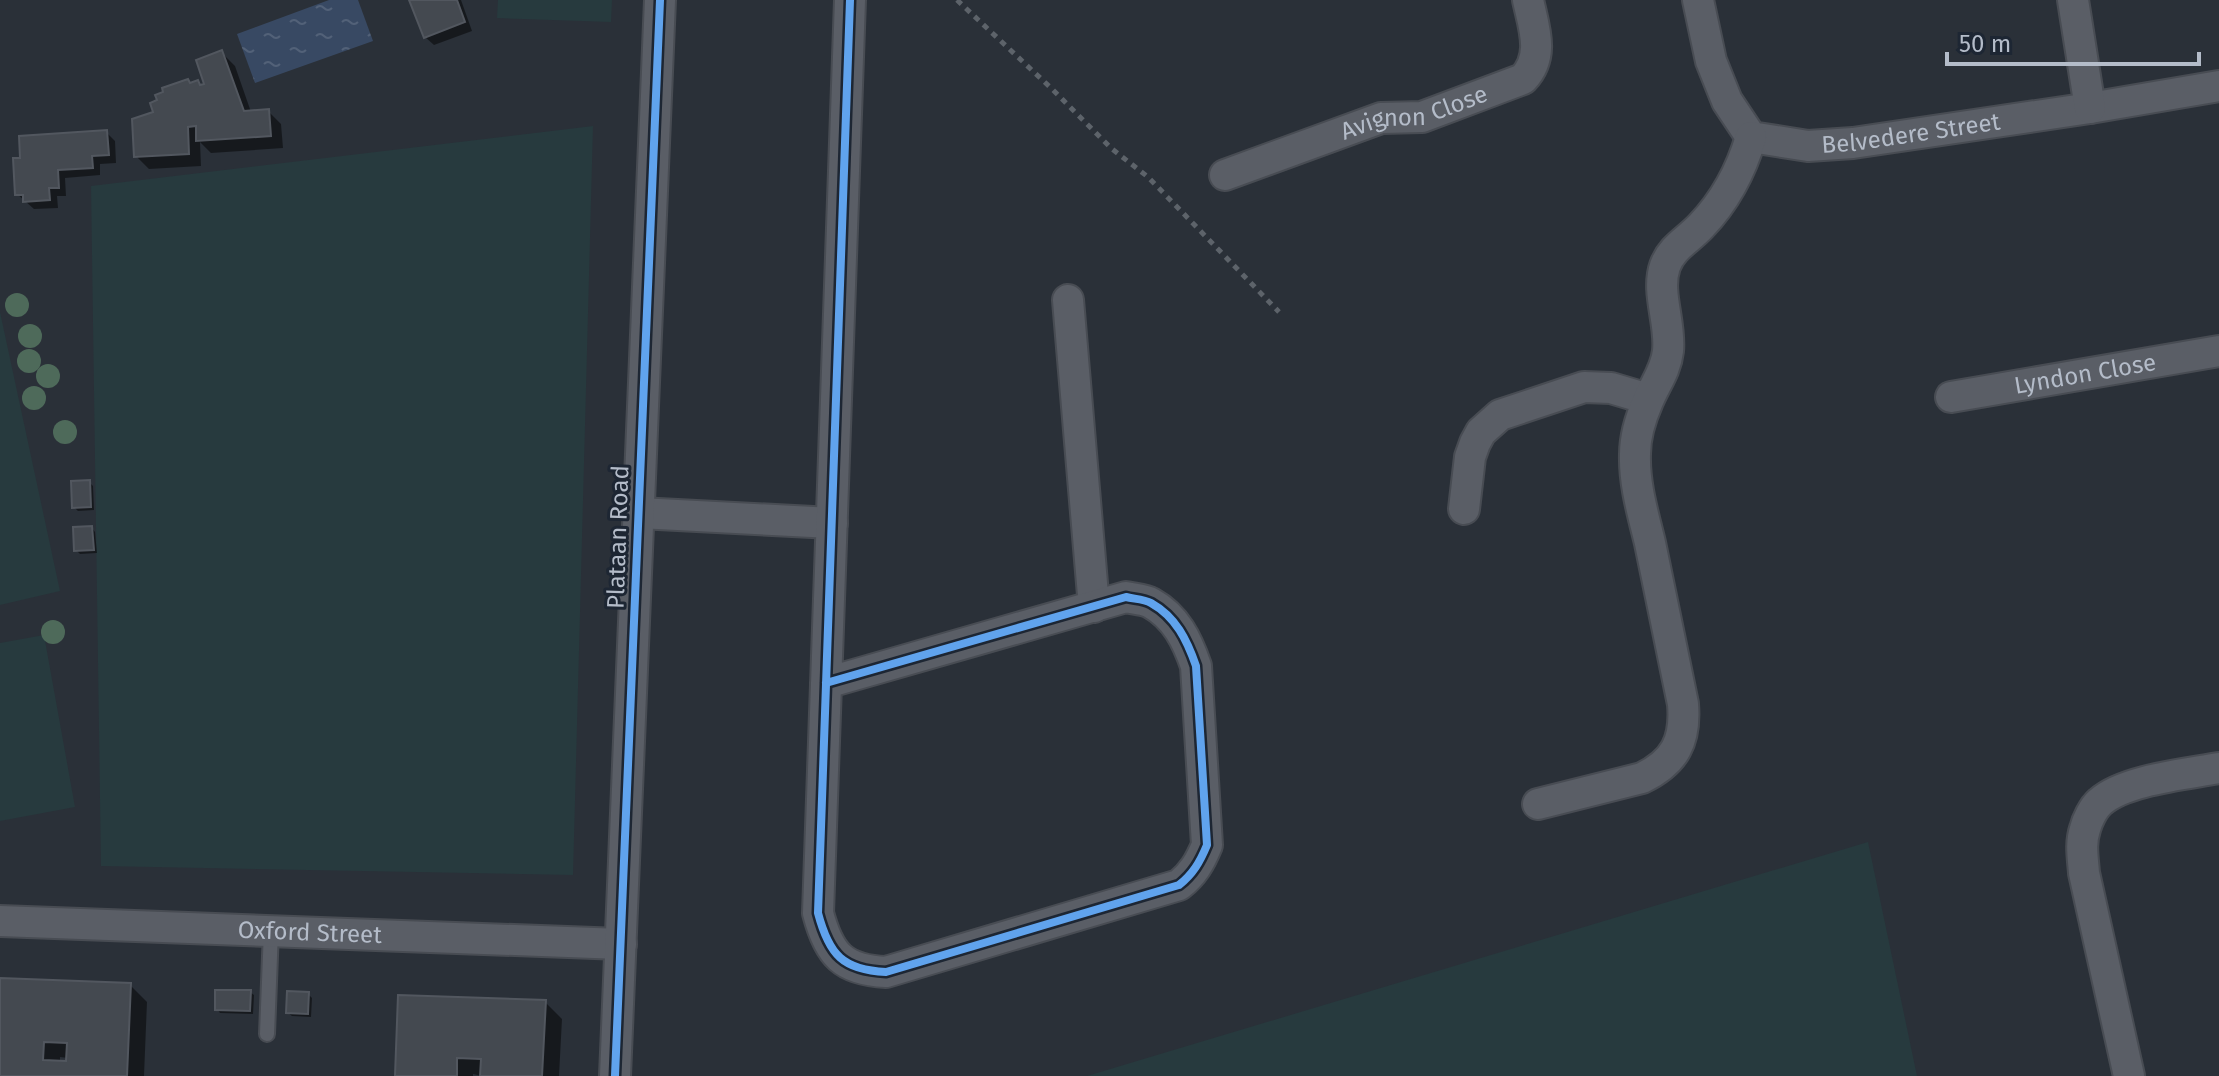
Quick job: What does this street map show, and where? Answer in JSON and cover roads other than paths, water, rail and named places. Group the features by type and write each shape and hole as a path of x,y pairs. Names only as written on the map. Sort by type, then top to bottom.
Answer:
{"street":[{"name":"Plataan Road","path":"615,1076 660,0"},
{"path":"826,683 1126,597 1150,602 1170,618 1186,638 1196,666 1207,845 1200,863 1192,875 1179,885 886,972 863,971 843,961 831,950 821,928 818,913 826,683 832,523 850,0"},
{"name":"Avignon Close","path":"1225,175 1381,118 1422,117 1523,79 1530,71 1537,50 1528,0"},
{"path":"1538,804 1642,778 1669,760 1683,733 1683,704 1636,472 1637,435 1648,399 1662,374 1668,353 1669,334 1662,281 1664,269 1675,248 1701,227 1729,193 1743,165 1751,137 1727,101 1711,61 1698,0"},
{"path":"2073,0 2090,108"},
{"name":"Belvedere Street","path":"1751,137 1808,146 1853,143 2219,86"},
{"path":"1068,300 1094,607"},
{"name":"Lyndon Close","path":"1951,397 2219,351"},
{"path":"1464,509 1470,457 1475,443 1481,432 1500,415 1584,387 1611,388 1648,399"},
{"path":"639,513 832,523"},
{"path":"2129,1076 2084,873 2081,845 2085,827 2098,803 2120,789 2219,768"},
{"name":"Oxford Street","path":"0,921 621,944"}],"lane":[{"path":"267,1034 271,930"}],"water":[{"path":"329,0 358,0 373,41 255,83 237,34"}]}
